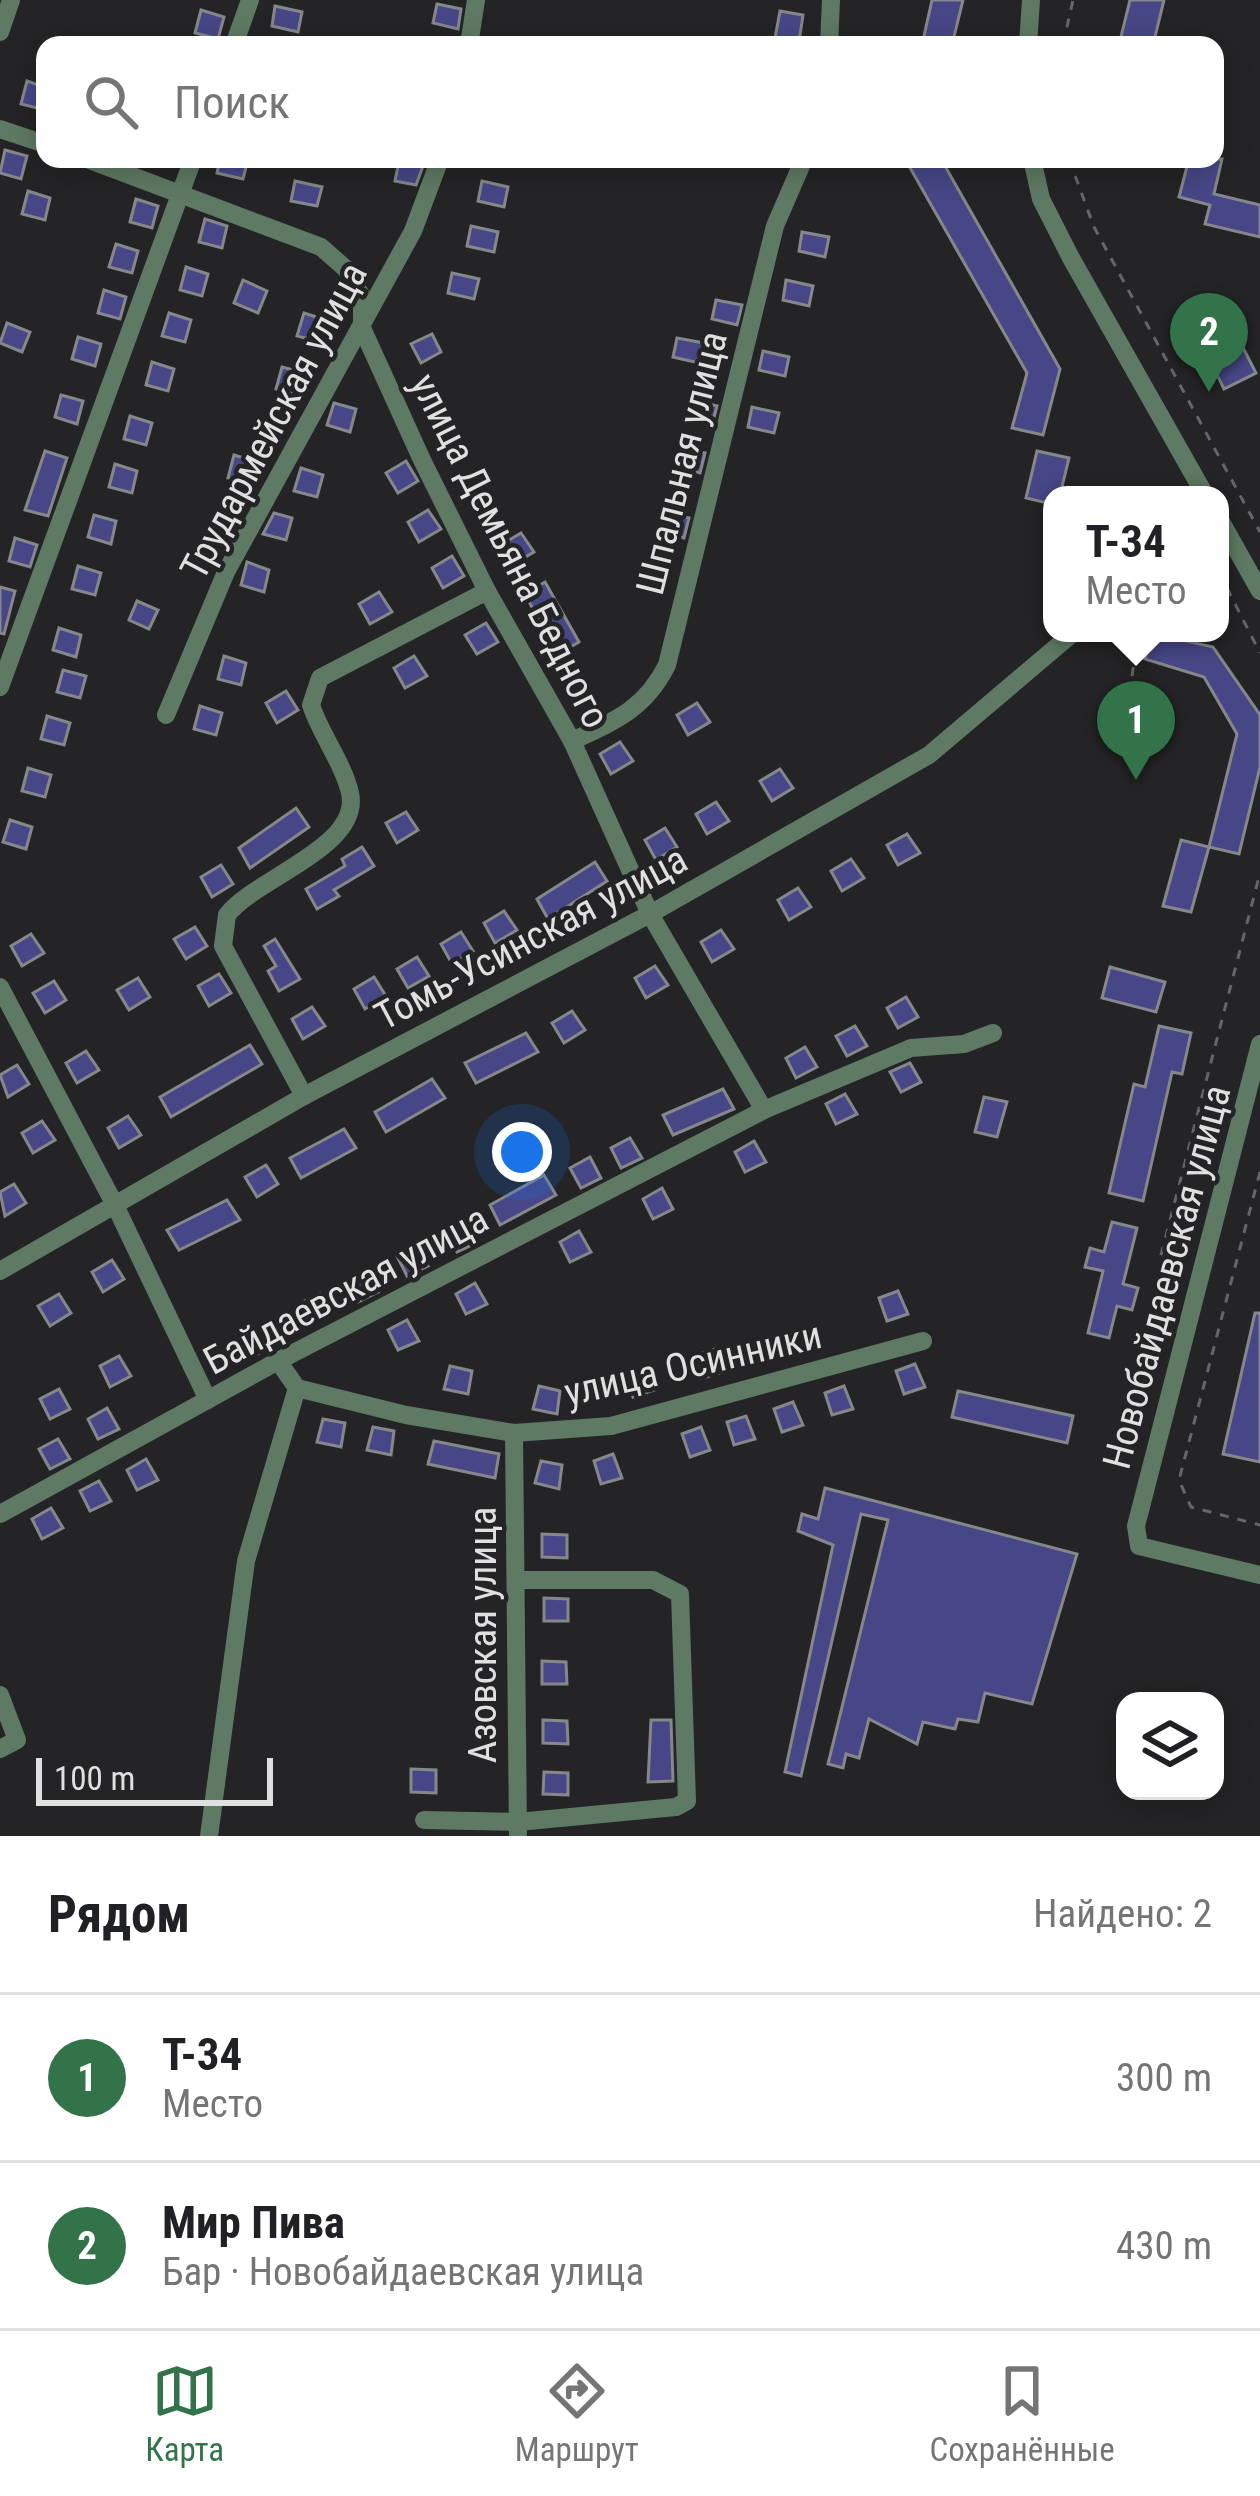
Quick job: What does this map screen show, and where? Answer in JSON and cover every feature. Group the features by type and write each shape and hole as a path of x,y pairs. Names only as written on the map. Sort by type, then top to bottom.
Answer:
{"street":[{"path":"0,32 11,0"},
{"path":"237,36 250,0"},
{"path":"470,36 476,0"},
{"path":"829,36 831,0"},
{"path":"1029,36 1031,0"},
{"path":"0,129 36,141"},
{"name":"улица Демьяна Бедного","path":"113,168 321,247 346,269 362,297 362,328 487,591 572,741 650,914 764,1110"},
{"path":"0,687 9,637 190,168"},
{"name":"Трудармейская улица","path":"166,715 226,572 413,231 437,168"},
{"name":"Шпальная улица","path":"572,741 631,713 653,692 667,665 775,226 801,168"},
{"path":"1034,168 1041,199 1071,258 1200,486"},
{"path":"1229,536 1260,591"},
{"path":"304,1096 223,946 227,914 341,830 352,808 349,789 311,705 320,678 487,591"},
{"name":"Томь-Усинская улица","path":"0,1270 304,1096 650,914 929,755 1061,642"},
{"path":"0,987 116,1205 208,1400"},
{"name":"Байдаевская улица","path":"0,1514 278,1361 764,1110 911,1048 964,1044 992,1034"},
{"name":"Новобайдаевская улица","path":"1260,1044 1136,1526 1139,1546 1233,1573 1260,1575"},
{"name":"улица Осинники","path":"298,1388 406,1415 514,1432 611,1426 923,1340"},
{"path":"209,1836 246,1561 298,1388 278,1361"},
{"name":"Азовская улица","path":"514,1432 518,1829"},
{"path":"424,1820 518,1829 676,1807 687,1801 680,1594 653,1580 517,1580"},
{"path":"0,1696 17,1730 17,1740 0,1749"}],"path":[{"path":"1065,36 1073,0"},
{"path":"1072,168 1094,227 1260,532"},
{"path":"1229,592 1260,653"},
{"path":"1132,676 1137,642"},
{"path":"1162,1273 1160,1255 1260,873"},
{"path":"1260,1172 1179,1480 1191,1507 1260,1525"}],"building":[{"path":"932,0 963,0 954,36 924,36"},
{"path":"1130,0 1164,0 1155,36 1121,36"},
{"path":"437,4 461,9 458,29 433,23"},
{"path":"275,6 302,12 298,32 272,26"},
{"path":"201,10 224,17 219,36 195,33"},
{"path":"780,11 803,15 800,36 775,36"},
{"path":"27,81 36,84 36,108 21,104"},
{"path":"5,150 27,156 21,179 0,173"},
{"path":"218,168 246,168 243,179 217,173"},
{"path":"398,168 422,168 416,185 395,181"},
{"path":"910,168 946,168 1060,369 1043,435 1012,428 1027,373"},
{"path":"1187,168 1220,168 1214,194 1260,205 1260,237 1205,224 1210,205 1179,197"},
{"path":"295,181 322,187 317,206 291,201"},
{"path":"482,181 508,187 504,207 478,201"},
{"path":"28,191 50,198 45,220 22,214"},
{"path":"136,199 158,206 152,228 130,222"},
{"path":"205,219 227,226 222,248 199,242"},
{"path":"471,226 498,232 494,252 467,246"},
{"path":"802,232 829,237 825,257 799,251"},
{"path":"116,244 138,251 132,273 109,267"},
{"path":"186,267 208,274 202,296 180,290"},
{"path":"452,273 479,279 474,299 448,293"},
{"path":"243,280 267,291 258,313 234,303"},
{"path":"786,280 813,286 809,306 783,300"},
{"path":"104,290 126,297 120,319 98,313"},
{"path":"716,300 742,305 737,325 712,319"},
{"path":"169,313 191,320 185,342 162,336"},
{"path":"304,313 326,320 320,342 297,336"},
{"path":"7,323 30,332 22,352 0,343"},
{"path":"1235,332 1256,373 1224,389 1204,348"},
{"path":"432,334 441,352 421,363 411,344"},
{"path":"78,337 101,344 95,366 72,359"},
{"path":"677,338 704,343 699,363 673,357"},
{"path":"763,351 789,357 785,376 759,370"},
{"path":"152,362 174,369 168,391 146,385"},
{"path":"282,367 305,373 299,396 276,389"},
{"path":"61,395 83,401 77,424 55,417"},
{"path":"690,400 717,406 712,425 686,420"},
{"path":"334,403 356,409 350,432 327,425"},
{"path":"752,407 779,413 774,433 748,427"},
{"path":"130,416 152,423 146,445 124,439"},
{"path":"680,448 705,453 700,473 676,467"},
{"path":"45,451 67,458 48,516 25,510"},
{"path":"1037,451 1069,458 1062,486 1043,486 1043,502 1026,498"},
{"path":"234,455 257,462 251,484 228,478"},
{"path":"406,461 418,481 398,493 386,473"},
{"path":"115,464 137,471 132,493 109,487"},
{"path":"301,468 323,475 317,497 294,491"},
{"path":"428,510 441,529 419,542 408,522"},
{"path":"274,513 292,518 286,540 263,534"},
{"path":"665,513 689,518 684,538 661,533"},
{"path":"94,515 116,521 111,544 88,537"},
{"path":"521,533 534,552 512,565 501,545"},
{"path":"15,538 37,545 30,567 9,561"},
{"path":"452,556 464,576 443,588 432,568"},
{"path":"247,562 269,570 264,592 241,585"},
{"path":"78,566 101,573 95,595 72,589"},
{"path":"545,582 579,642 557,655 525,594"},
{"path":"0,587 15,591 4,634 0,633"},
{"path":"379,592 392,612 370,624 359,604"},
{"path":"137,601 158,610 149,629 129,620"},
{"path":"486,623 498,642 477,654 465,635"},
{"path":"59,628 81,635 76,657 53,650"},
{"path":"1149,642 1213,647 1260,715 1260,767 1239,854 1209,847 1237,734 1204,677 1145,659"},
{"path":"224,656 246,663 241,685 218,679"},
{"path":"414,656 427,676 405,688 394,668"},
{"path":"63,670 86,676 80,698 57,692"},
{"path":"286,691 298,710 277,723 266,703"},
{"path":"697,703 710,722 688,735 677,715"},
{"path":"200,706 222,713 216,735 194,729"},
{"path":"47,716 70,723 64,745 41,739"},
{"path":"620,742 633,761 611,774 600,754"},
{"path":"28,768 51,775 45,797 22,791"},
{"path":"780,769 793,788 772,801 760,781"},
{"path":"716,802 729,821 707,834 696,814"},
{"path":"296,808 309,827 250,868 239,848"},
{"path":"406,812 418,830 397,843 386,823"},
{"path":"10,820 32,827 26,849 3,842"},
{"path":"665,828 677,847 656,860 645,840"},
{"path":"907,834 920,853 898,865 887,845"},
{"path":"1181,840 1209,847 1191,912 1163,906"},
{"path":"362,847 374,866 334,890 339,896 317,909 306,889 345,866 342,859"},
{"path":"851,859 864,878 842,891 831,871"},
{"path":"595,862 607,881 548,919 537,899"},
{"path":"221,865 233,884 212,897 201,877"},
{"path":"798,888 811,907 789,920 778,900"},
{"path":"504,911 517,930 495,943 484,923"},
{"path":"195,927 207,946 186,959 174,939"},
{"path":"721,930 734,949 712,962 701,942"},
{"path":"461,932 473,951 452,964 441,944"},
{"path":"31,934 44,953 22,966 11,946"},
{"path":"275,939 300,979 279,991 268,971 276,966 264,946"},
{"path":"417,957 429,976 408,988 397,969"},
{"path":"655,966 668,985 646,998 635,978"},
{"path":"1110,967 1165,982 1156,1012 1102,998"},
{"path":"219,974 231,993 209,1006 198,986"},
{"path":"374,977 386,996 365,1009 354,989"},
{"path":"138,978 150,997 129,1010 117,990"},
{"path":"54,981 66,1000 45,1013 33,993"},
{"path":"906,997 918,1017 898,1028 887,1008"},
{"path":"312,1007 325,1026 303,1039 292,1019"},
{"path":"572,1011 585,1030 564,1043 552,1023"},
{"path":"855,1026 867,1046 847,1056 836,1036"},
{"path":"1159,1026 1191,1033 1182,1074 1172,1072 1143,1201 1109,1193 1134,1084 1145,1087"},
{"path":"526,1033 538,1052 476,1083 465,1063"},
{"path":"250,1045 262,1064 171,1117 160,1097"},
{"path":"805,1047 817,1067 796,1078 786,1058"},
{"path":"86,1051 99,1070 77,1083 66,1063"},
{"path":"910,1063 921,1082 901,1092 890,1072"},
{"path":"17,1065 29,1084 8,1097 0,1075"},
{"path":"432,1079 445,1098 386,1132 375,1112"},
{"path":"723,1089 734,1109 673,1135 663,1115"},
{"path":"845,1094 857,1114 836,1124 826,1104"},
{"path":"984,1097 1007,1102 997,1137 975,1132"},
{"path":"128,1116 141,1135 119,1148 108,1128"},
{"path":"42,1121 55,1140 33,1153 22,1133"},
{"path":"344,1129 356,1148 301,1178 290,1158"},
{"path":"630,1138 642,1158 621,1168 611,1148"},
{"path":"754,1141 766,1162 745,1172 735,1152"},
{"path":"590,1157 601,1178 581,1188 570,1168"},
{"path":"266,1165 278,1184 257,1197 245,1177"},
{"path":"544,1175 556,1195 500,1225 490,1205"},
{"path":"14,1184 26,1203 5,1216 0,1192"},
{"path":"662,1188 673,1209 653,1219 643,1199"},
{"path":"227,1200 240,1220 179,1250 167,1230"},
{"path":"466,1221 478,1242 457,1252 447,1232"},
{"path":"1112,1222 1137,1228 1123,1284 1138,1288 1132,1310 1117,1306 1109,1338 1088,1333 1103,1271 1085,1267 1090,1248 1104,1252"},
{"path":"579,1231 591,1252 570,1262 560,1242"},
{"path":"416,1245 428,1266 407,1276 397,1256"},
{"path":"112,1260 124,1279 103,1292 92,1272"},
{"path":"367,1272 378,1292 358,1302 347,1282"},
{"path":"475,1283 487,1304 466,1314 456,1294"},
{"path":"898,1291 908,1314 887,1321 879,1298"},
{"path":"320,1293 332,1313 312,1323 301,1303"},
{"path":"59,1294 71,1313 50,1326 38,1306"},
{"path":"1255,1313 1260,1313 1260,1462 1223,1454"},
{"path":"407,1320 419,1341 398,1350 388,1330"},
{"path":"258,1328 270,1348 249,1358 239,1338"},
{"path":"715,1349 724,1372 703,1378 695,1355"},
{"path":"119,1356 131,1376 110,1387 100,1366"},
{"path":"915,1364 925,1387 904,1394 896,1371"},
{"path":"450,1366 472,1371 468,1394 444,1389"},
{"path":"645,1367 654,1390 633,1397 625,1374"},
{"path":"539,1386 560,1391 557,1414 533,1409"},
{"path":"844,1386 853,1409 832,1415 825,1393"},
{"path":"59,1389 70,1409 50,1419 40,1399"},
{"path":"958,1391 1073,1416 1067,1443 952,1417"},
{"path":"793,1402 803,1425 782,1432 774,1409"},
{"path":"107,1408 119,1429 98,1439 88,1419"},
{"path":"746,1416 755,1439 734,1445 727,1422"},
{"path":"323,1419 345,1423 341,1447 317,1442"},
{"path":"373,1427 394,1431 391,1455 367,1450"},
{"path":"701,1427 710,1450 690,1457 682,1434"},
{"path":"58,1439 70,1459 50,1469 39,1449"},
{"path":"434,1441 499,1454 495,1478 428,1464"},
{"path":"613,1454 622,1478 601,1484 594,1461"},
{"path":"146,1459 158,1480 137,1490 127,1470"},
{"path":"541,1461 562,1465 559,1489 535,1483"},
{"path":"99,1481 111,1501 90,1511 80,1491"},
{"path":"825,1488 1077,1554 1032,1704 985,1693 978,1722 958,1719 955,1729 923,1722 917,1744 869,1719 859,1758 846,1754 843,1768 828,1764 888,1520 861,1514 801,1776 785,1772 833,1545 798,1531 802,1514 818,1519"},
{"path":"51,1508 63,1528 42,1539 32,1519"},
{"path":"542,1534 567,1535 567,1558 542,1557"},
{"path":"544,1598 568,1599 568,1621 544,1621"},
{"path":"542,1661 566,1662 567,1684 542,1684"},
{"path":"543,1720 567,1721 568,1744 543,1743"},
{"path":"651,1720 671,1720 673,1781 648,1782"},
{"path":"411,1769 436,1770 436,1793 411,1792"},
{"path":"544,1772 568,1773 568,1795 543,1794"}],"place":[{"name":"Мир Пива","path":"1209,392"},
{"name":"T-34","path":"1136,780"}]}
